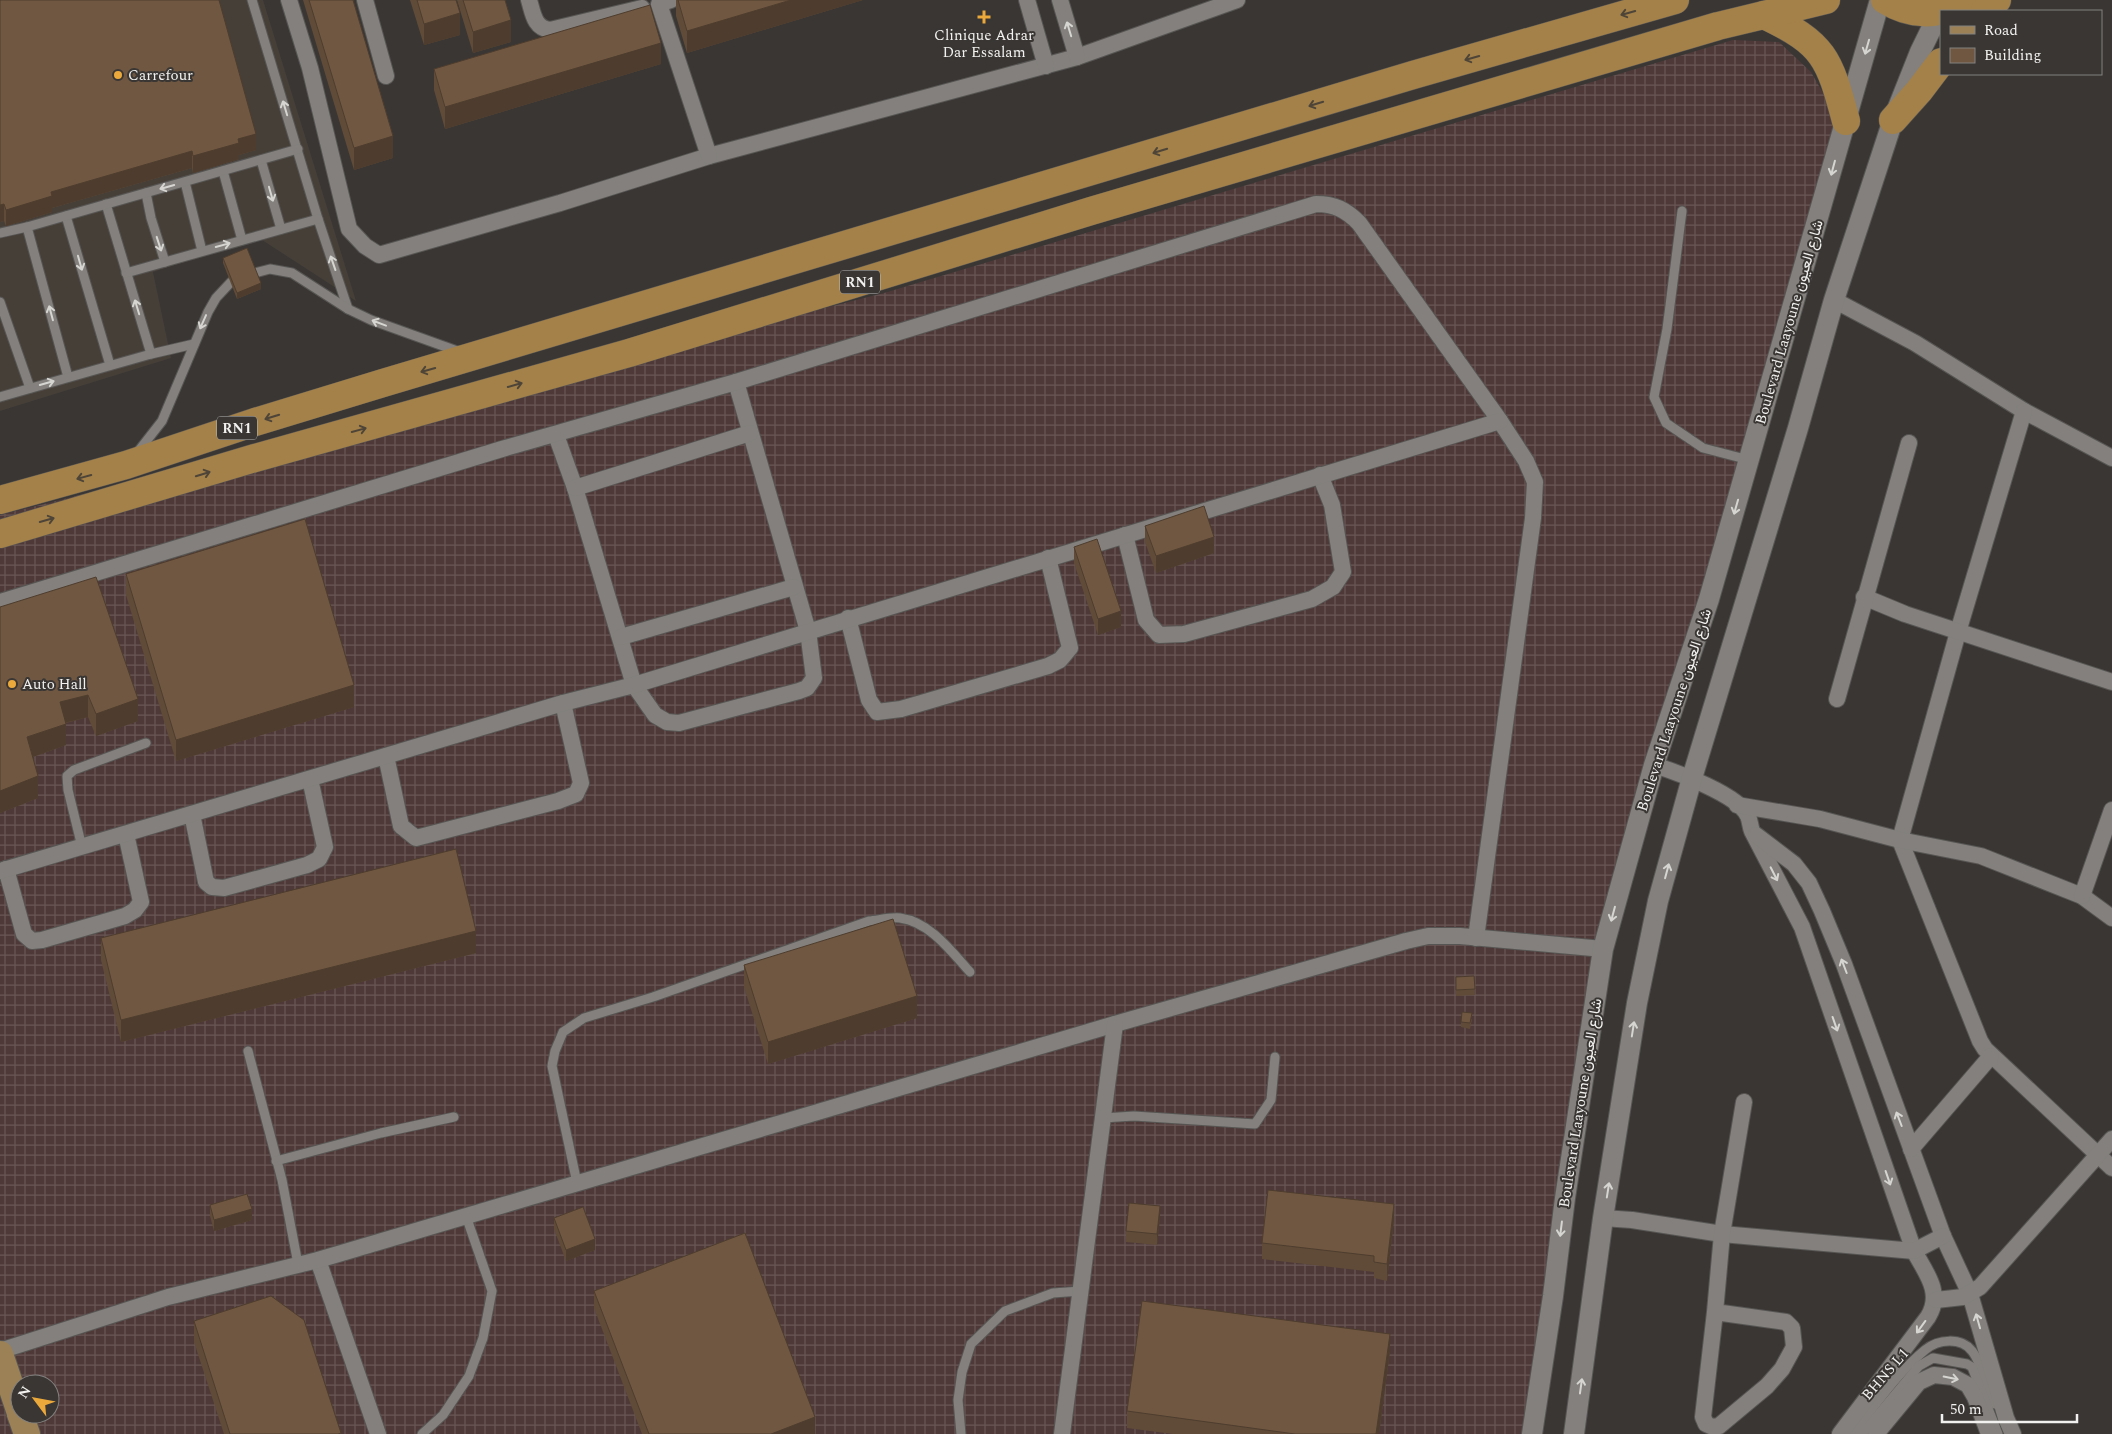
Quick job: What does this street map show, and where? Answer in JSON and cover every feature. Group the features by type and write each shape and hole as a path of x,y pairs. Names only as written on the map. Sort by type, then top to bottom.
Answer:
{"highway":[{"name":"RN1","path":"0,500 126,465 255,422 1413,75 1675,0"},
{"name":"RN1","path":"0,534 254,458 630,353 1100,209 1718,26 1826,0"},
{"path":"1885,0 1899,8 1919,13 1951,6"},
{"path":"1986,10 1997,0"},
{"path":"1764,15 1789,28 1811,43 1822,54 1829,66 1846,121"},
{"path":"1893,120 1919,91 1940,63"}],"main road":[{"path":"0,1353 10,1383"}],"street":[{"path":"289,0 310,68 349,228 365,246 379,256 560,203 709,156 1077,57 1237,0"},
{"path":"365,0 386,76"},
{"path":"530,0 536,23 540,27 550,30 665,2 709,156"},
{"path":"1027,0 1046,66"},
{"path":"1060,0 1077,57"},
{"name":"Boulevard Laayoune شارع العيون","path":"1532,1434 1565,1198 1603,949 1654,765 1709,599 1880,0"},
{"path":"1574,1434 1603,1218 1644,965 1658,901 1692,778 1798,428 1834,300 1893,120 1920,52 1940,22"},
{"path":"0,602 502,449 736,382 1316,204 1330,204 1349,213 1359,223 1500,421 1532,472 1535,482 1533,518 1476,938"},
{"path":"1834,300 1915,343 2024,411 2112,458"},
{"path":"556,435 575,488 634,684 654,714 667,722 679,724 799,691 808,688 814,678 808,631 736,382"},
{"path":"2024,411 1958,632 1900,840 1980,1042 1991,1056 2112,1168"},
{"path":"126,834 141,902 135,910 125,916 42,940 32,940 24,934 3,870 563,703 634,684 1500,421"},
{"path":"575,488 750,433"},
{"path":"1837,698 1909,443"},
{"path":"1124,535 1146,620 1159,635 1184,634 1312,599 1333,587 1343,572 1332,505 1320,476"},
{"path":"848,618 869,700 877,712 901,709 1048,666 1060,660 1070,648 1048,558"},
{"path":"621,637 794,587"},
{"path":"1864,597 1905,614 2112,682"},
{"path":"386,756 401,826 416,838 558,801 576,794 581,783 563,703"},
{"path":"1654,765 1692,778 1737,805 1748,814 1752,831 1802,927 1914,1251 1928,1275 1936,1300 1934,1308 1928,1317 1840,1434"},
{"path":"192,814 206,882 212,887 224,888 307,865 319,859 324,847 310,779"},
{"path":"1737,805 1820,819 1900,840 1981,856 2082,896 2112,918"},
{"path":"2082,896 2112,810"},
{"path":"1752,831 1794,864 1809,883 1844,964 1944,1236 1970,1294 2006,1418 2013,1434"},
{"path":"0,1353 168,1297 318,1260 1115,1024 1406,941 1442,936 1603,949"},
{"path":"1062,1434 1115,1024"},
{"path":"1911,1149 1991,1056"},
{"path":"1715,1312 1786,1322 1792,1328 1794,1347 1772,1381 1719,1426 1713,1427 1706,1424 1703,1417 1722,1234 1744,1102"},
{"path":"1936,1300 1956,1299 1970,1294 1980,1287 2112,1139"},
{"path":"1603,1218 1632,1220 1722,1234 1914,1251 1944,1236"},
{"path":"318,1260 378,1434"},
{"path":"1876,1434 1919,1382 1934,1375 1953,1377 1968,1385 1975,1397 1989,1434"}],"lane":[{"path":"252,0 318,219 348,309"},
{"path":"0,233 27,227 298,149"},
{"path":"261,160 281,229"},
{"path":"222,171 242,240"},
{"path":"184,182 202,251"},
{"path":"146,193 151,218 165,262"},
{"path":"106,204 151,354"},
{"path":"1682,211 1667,329 1654,397 1666,423 1702,448 1749,460"},
{"path":"66,216 110,365"},
{"path":"126,272 318,219"},
{"path":"27,227 68,377"},
{"path":"255,273 270,270 292,273 348,309 416,337 475,357"},
{"path":"126,465 162,421 208,312 216,298 231,282"},
{"path":"0,302 30,388"},
{"path":"0,397 110,365 194,344"},
{"path":"82,847 68,790 67,776 74,770 146,743"},
{"path":"576,1183 552,1066 555,1050 563,1032 584,1018 653,997 869,921 899,918 919,923 946,945 970,972"},
{"path":"248,1051 276,1160 298,1264"},
{"path":"1103,1118 1134,1116 1255,1124 1271,1100 1275,1057"},
{"path":"276,1160 380,1133 454,1117"},
{"path":"422,1434 443,1415 469,1376 483,1338 492,1291 466,1216"},
{"path":"961,1434 958,1400 962,1372 971,1344 1005,1311 1053,1293 1081,1291"},
{"name":"BHNS L1","path":"1852,1434 1894,1382 1926,1349 1950,1340 1964,1343 1974,1352 2006,1434"},
{"name":"BHNS L1","path":"1862,1434 1918,1366 1933,1358 1967,1364 1972,1367 1998,1434"}],"shaded area":[{"path":"0,0 263,0 356,301 259,238 153,272 171,358 0,411"},
{"path":"1733,40 1779,42 1811,72 1844,130 1601,961 1537,1434 0,1434 0,515 884,293"}],"building":[{"name":"Carrefour","path":"0,0 219,0 256,134 238,139 239,143 193,156 192,151 51,192 52,196 6,210 4,204 0,205"},
{"path":"309,0 353,0 393,136 354,148"},
{"path":"417,0 456,0 460,13 424,24"},
{"path":"463,0 505,0 511,20 473,32"},
{"path":"678,0 791,0 687,31"},
{"path":"650,5 661,43 445,107 434,69"},
{"path":"247,248 261,283 237,293 223,258"},
{"path":"1204,506 1214,537 1156,556 1145,526"},
{"path":"305,519 354,685 176,740 126,574"},
{"path":"1097,539 1121,611 1098,619 1074,547"},
{"path":"96,577 138,699 96,714 88,695 60,702 66,724 27,737 38,776 0,791 0,607"},
{"path":"456,849 476,931 121,1020 101,938"},
{"path":"893,919 917,996 768,1042 744,965"},
{"path":"1474,976 1475,989 1456,990 1456,977"},
{"path":"1462,1012 1472,1013 1470,1023 1461,1022"},
{"path":"1268,1190 1394,1204 1387,1264 1374,1262 1374,1256 1262,1243"},
{"path":"247,1194 252,1209 214,1220 210,1205"},
{"path":"1129,1203 1160,1206 1157,1234 1126,1231"},
{"path":"583,1207 595,1239 566,1250 554,1218"},
{"path":"745,1233 815,1417 771,1434 649,1434 594,1291"},
{"path":"271,1296 304,1320 341,1433 230,1434 194,1321"},
{"path":"1142,1301 1390,1334 1376,1434 1295,1434 1127,1411"}],"place":[{"name":"Clinique Adrar Dar Essalam","path":"984,17"},
{"name":"Carrefour","path":"118,75"},
{"name":"Auto Hall","path":"12,684"}]}
